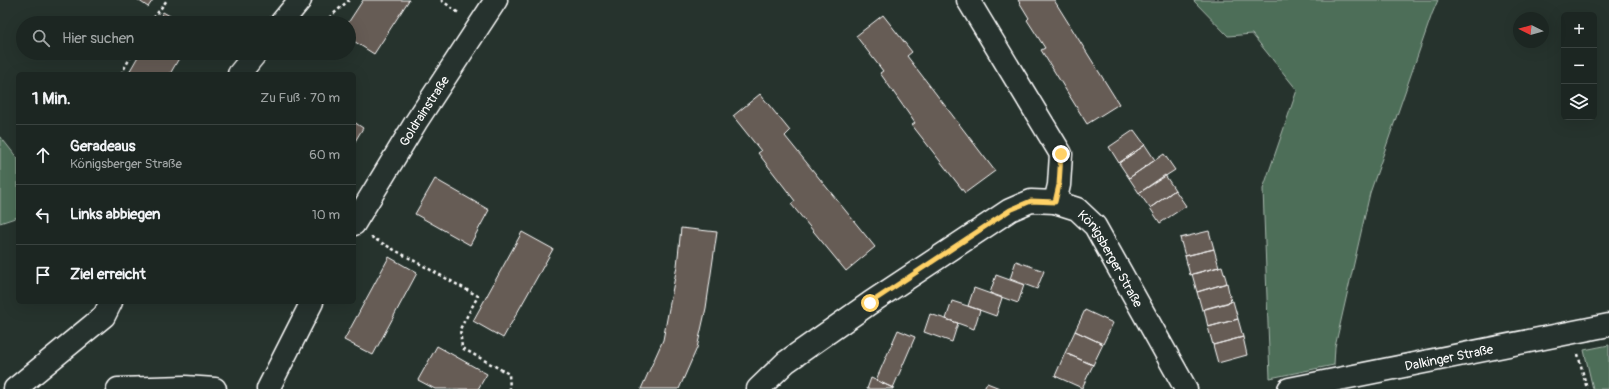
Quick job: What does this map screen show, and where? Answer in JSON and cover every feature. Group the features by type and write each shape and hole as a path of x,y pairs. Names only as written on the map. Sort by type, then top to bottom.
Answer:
{"street":[{"path":"287,16 300,0"},
{"name":"Goldrainstraße","path":"361,230 416,122 496,0"},
{"path":"968,0 1061,154 1059,185 1055,202"},
{"path":"241,72 250,60"},
{"name":"Königsberger Straße","path":"758,389 786,362 870,303 1010,210 1031,201 1055,202 1077,209 1095,226 1186,389"},
{"path":"15,389 104,316 110,304"},
{"path":"268,389 311,304"},
{"name":"Dalkinger Straße","path":"1289,389 1310,383 1609,325"},
{"path":"118,389 185,386 215,389"}],"path":[{"path":"155,16 167,0"},
{"path":"331,16 349,0"},
{"path":"122,72 129,60"},
{"path":"361,230 478,296 460,329 462,348 509,374 510,389"},
{"path":"1573,333 1587,389"}],"green space":[{"path":"1193,0 1438,0 1370,193 1335,347 1334,365 1270,378 1263,189 1297,90 1252,34 1228,36"},
{"path":"0,136 16,156 16,218 0,223"},
{"path":"1609,345 1609,389 1593,389 1584,350"}],"building":[{"path":"138,0 153,0 148,7"},
{"path":"363,0 409,0 374,54 356,42 356,16 353,16"},
{"path":"1018,0 1054,0 1119,104 1087,124 1041,50 1045,48 1027,20 1029,18"},
{"path":"163,12 170,16 161,16"},
{"path":"883,15 912,52 907,56 995,171 965,193 912,125 915,123 880,73 883,71 856,36"},
{"path":"136,60 178,60 171,72 129,72"},
{"path":"760,94 790,131 785,136 875,247 846,271 791,204 795,201 758,153 761,151 733,116"},
{"path":"356,123 363,128 356,140"},
{"path":"1134,130 1145,145 1119,163 1109,147"},
{"path":"1145,145 1155,160 1129,178 1119,163"},
{"path":"1164,154 1175,170 1139,193 1129,178"},
{"path":"1165,175 1175,190 1150,208 1139,193"},
{"path":"435,179 489,210 470,245 415,214"},
{"path":"1175,190 1186,206 1160,223 1150,208"},
{"path":"681,228 717,232 706,308 697,348 679,389 641,389 663,340 677,266"},
{"path":"1209,231 1214,249 1185,256 1180,238"},
{"path":"522,232 553,249 503,338 473,321"},
{"path":"1214,249 1219,267 1190,275 1185,256"},
{"path":"389,257 417,273 373,355 344,340"},
{"path":"1016,261 1044,271 1037,289 1010,279"},
{"path":"1222,266 1227,283 1197,292 1192,274"},
{"path":"996,275 1024,285 1018,303 990,293"},
{"path":"1227,283 1231,302 1202,310 1197,292"},
{"path":"974,288 1002,298 996,316 968,306"},
{"path":"952,301 980,310 974,329 946,319"},
{"path":"1233,301 1238,319 1208,327 1204,309"},
{"path":"1085,310 1113,323 1103,344 1075,331"},
{"path":"930,314 958,323 952,342 924,332"},
{"path":"1238,319 1243,337 1213,345 1208,327"},
{"path":"898,330 915,337 893,388 876,380"},
{"path":"1075,331 1103,344 1093,365 1065,353"},
{"path":"1243,337 1247,355 1218,363 1213,345"},
{"path":"437,346 487,374 478,389 435,389 418,380"},
{"path":"1065,353 1093,365 1082,388 1055,376"},
{"path":"871,378 893,388 893,389 867,389"},
{"path":"987,383 1002,389 984,389"}],"route":[{"path":"870,303 1010,210 1031,201 1055,202 1059,185 1061,154"}]}
